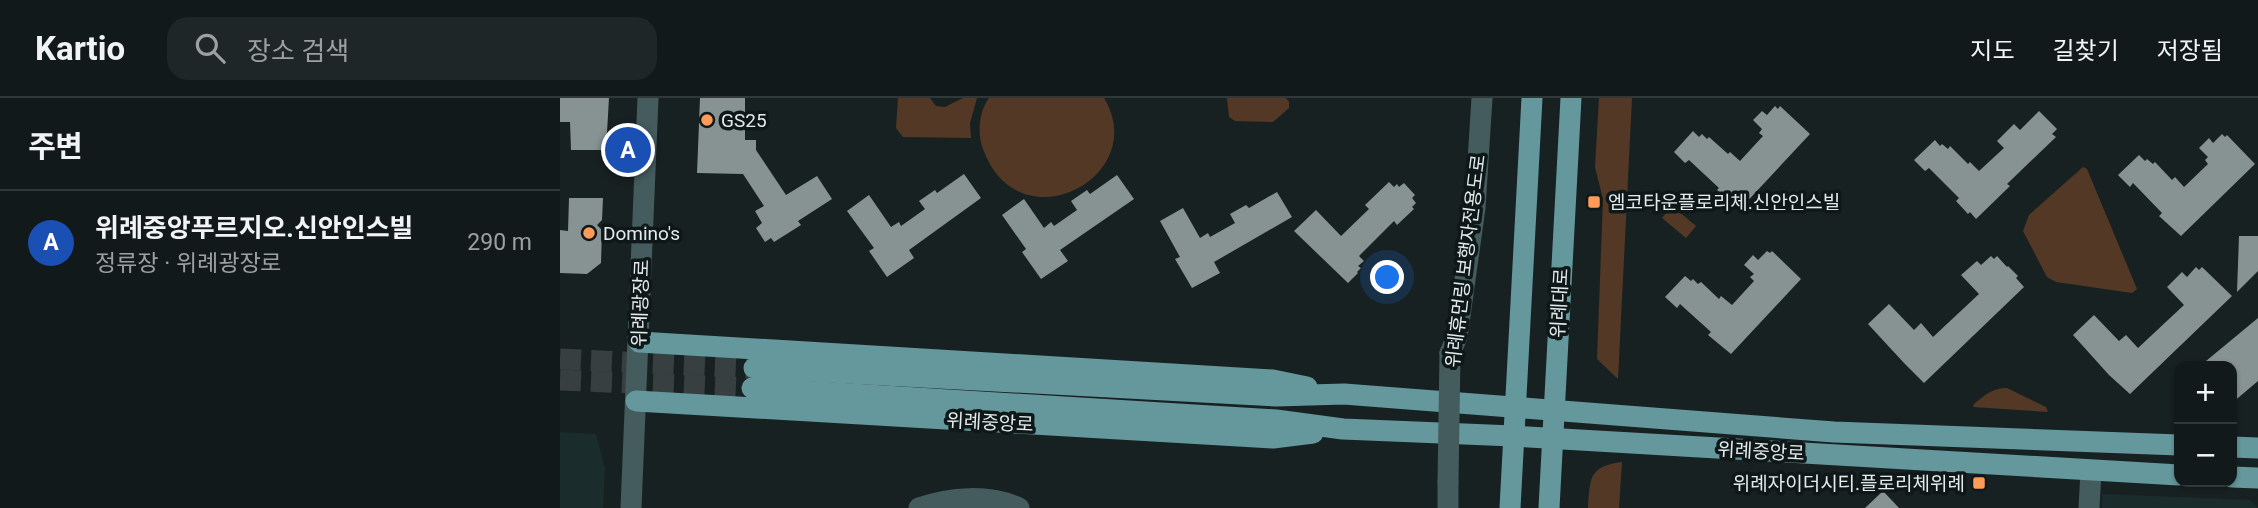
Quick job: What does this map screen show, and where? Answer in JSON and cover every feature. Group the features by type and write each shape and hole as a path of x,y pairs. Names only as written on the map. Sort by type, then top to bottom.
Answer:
{"main road":[{"name":"위례대로","path":"1510,508 1532,98"},
{"name":"위례대로","path":"1549,508 1571,98"},
{"name":"위례중앙로","path":"639,342 1273,380 1344,394 1834,432 2174,445"},
{"name":"위례중앙로","path":"1344,394 1276,396 753,378 1276,420 1343,429 1513,436 2174,475"},
{"name":"위례중앙로","path":"636,401 1273,438 1343,429"},
{"path":"2237,447 2258,448"},
{"path":"2237,477 2258,478"}],"street":[{"name":"위례광장로","path":"631,508 648,98"},
{"name":"위례휴먼링 보행자전용도로","path":"1448,508 1450,354 1457,337 1475,208 1482,98"},
{"path":"2089,508 2091,471"},
{"path":"919,508 948,500 968,499 1007,503 1019,508"}],"shaded area":[{"path":"898,98 930,98 936,106 945,107 963,98 977,98 970,123 971,138 903,137 896,128"},
{"path":"989,98 1104,98 1114,127 1110,153 1096,175 1075,190 1049,197 1023,193 1000,178 983,149 980,123"},
{"path":"1227,98 1286,98 1289,108 1273,122 1235,121 1229,117"},
{"path":"1599,98 1632,98 1618,379 1597,359 1603,199 1595,167"},
{"path":"2083,167 2087,169 2137,289 2132,293 2056,282 2047,277 2023,231 2029,215"},
{"path":"1672,206 1696,226 1686,238 1662,218"},
{"path":"2007,388 2046,407 2048,412 1973,407 1989,393"},
{"path":"560,432 596,434 605,468 603,508 560,508"},
{"path":"1622,462 1619,508 1588,508 1593,475 1603,467"},
{"path":"2102,494 2250,500 2258,508 2102,508"}],"building":[{"path":"560,98 609,98 606,150 571,150 570,122 560,122"},
{"path":"700,98 745,98 745,140 756,140 756,150 786,195 817,176 832,199 798,221 801,225 774,242 771,238 765,242 756,228 762,223 755,211 764,206 743,174 697,173"},
{"path":"1775,106 1778,109 1780,106 1810,134 1740,209 1717,190 1719,188 1689,160 1685,163 1674,152 1693,131 1699,137 1702,134 1707,139 1709,137 1740,161 1763,136 1759,133 1762,129 1753,120 1762,111 1767,115"},
{"path":"2039,111 2057,129 2052,134 2056,137 2007,184 2010,186 1976,219 1956,201 1959,198 1929,168 1925,171 1914,160 1935,140 1940,146 1942,144 1948,149 1950,146 1979,171 2004,148 1997,141 2014,124 2020,130"},
{"path":"2222,134 2225,137 2227,135 2255,164 2181,236 2159,216 2162,213 2133,183 2130,187 2118,175 2139,155 2145,161 2147,159 2153,164 2155,162 2172,180 2175,177 2184,187 2208,164 2205,160 2208,157 2199,148 2209,138 2213,143"},
{"path":"964,174 981,198 909,250 914,258 887,277 869,251 874,248 847,211 869,195 891,227 899,222 901,226 925,209 919,201 935,190 937,193"},
{"path":"1117,175 1134,199 1060,250 1068,261 1041,279 1022,252 1026,249 1002,215 1024,199 1044,228 1051,222 1054,226 1077,210 1071,201 1087,190 1090,194"},
{"path":"1389,182 1394,187 1404,183 1415,195 1412,198 1416,203 1412,207 1414,209 1397,225 1394,221 1359,256 1364,261 1358,266 1361,268 1358,273 1348,283 1294,231 1316,210 1341,236 1369,209 1365,205"},
{"path":"1277,192 1292,217 1214,262 1220,273 1192,288 1175,259 1180,257 1160,221 1183,208 1200,238 1208,233 1210,237 1235,223 1230,214 1246,205 1249,208"},
{"path":"569,198 603,198 602,220 597,225 602,230 601,263 587,274 560,273 560,230 568,231"},
{"path":"2239,236 2258,236 2258,271 2237,292"},
{"path":"1767,251 1772,251 1801,279 1731,354 1708,335 1711,332 1680,304 1677,308 1665,297 1685,276 1698,284 1701,282 1719,299 1721,296 1732,305 1754,281 1750,277 1754,274 1744,265 1753,255 1758,260"},
{"path":"1991,256 1994,259 1997,256 2008,266 2024,287 1924,383 1868,324 1889,304 1914,330 1921,323 1933,337 1979,294 1961,275 1977,261 1981,265"},
{"path":"2196,267 2199,270 2202,267 2232,296 2130,394 2073,335 2094,315 2119,341 2126,335 2138,348 2184,305 2167,287 2182,272 2187,277"},
{"path":"2258,318 2258,381 2237,399 2237,361 2206,361"},
{"path":"1883,491 1899,508 1865,508"}],"tunnel":[{"path":"560,359 754,368"},
{"path":"560,380 752,388"}],"place":[{"name":"GS25","path":"707,120"},
{"name":"위례중앙푸르지오.신안인스빌","path":"628,150"},
{"name":"엠코타운플로리체.신안인스빌","path":"1594,202"},
{"name":"Domino's","path":"589,233"},
{"name":"위례자이더시티.플로리체위례","path":"1979,483"}]}
